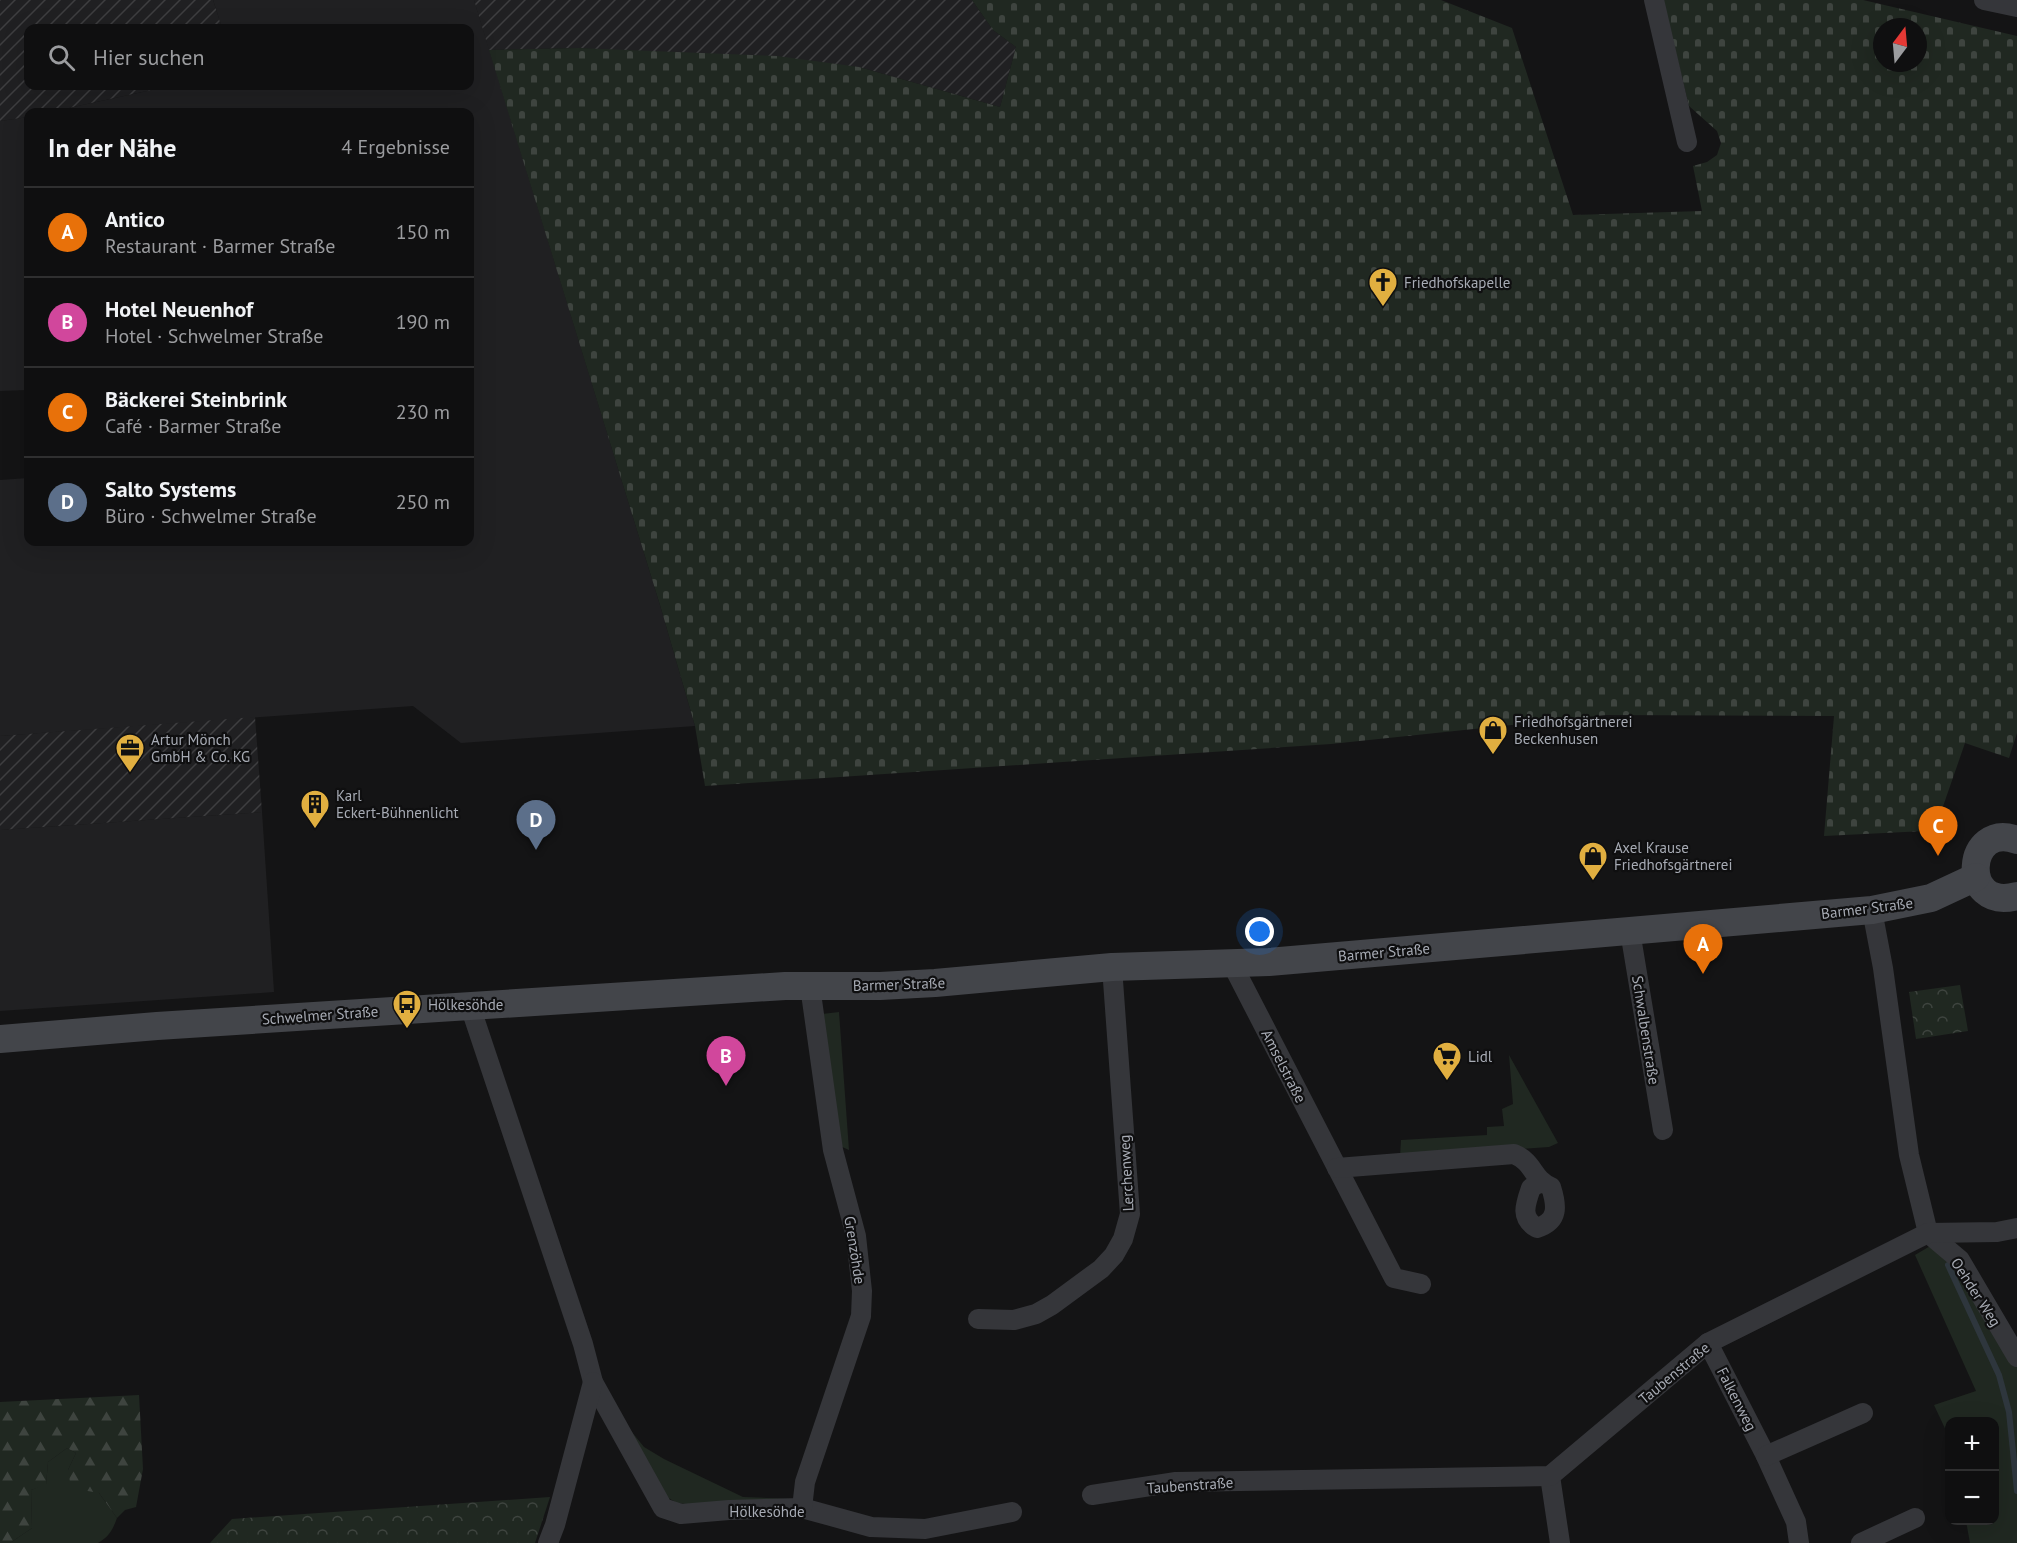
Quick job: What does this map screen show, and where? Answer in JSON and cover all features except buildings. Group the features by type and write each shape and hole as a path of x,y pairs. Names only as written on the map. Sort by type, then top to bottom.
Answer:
{"main road":[{"path":"2015,833 1996,839 1982,847 1975,861 1979,884 1992,896 2008,898 2017,896"},
{"name":"Barmer Straße","path":"797,986 935,983 1112,967 1232,964 1872,910 1931,898 1976,877"},
{"name":"Schwelmer Straße","path":"0,1039 157,1026 797,986"}],"street":[{"path":"1654,0 1688,142"},
{"path":"1984,0 2017,7"},
{"path":"1872,910 1883,968 1909,1155 1928,1233 1997,1232 2017,1228"},
{"name":"Schwalbenstraße","path":"1630,931 1663,1130"},
{"name":"Amselstraße","path":"1232,964 1394,1278 1421,1284"},
{"name":"Lerchenweg","path":"978,1319 1014,1320 1036,1314 1101,1269 1114,1255 1123,1239 1130,1214 1112,967"},
{"name":"Grenzöhde","path":"797,986 833,1150 856,1236 862,1291 861,1316 805,1482 802,1508"},
{"name":"Hölkesöhde","path":"470,1006 583,1344 593,1382 663,1508 681,1514 802,1508 871,1527 925,1529 1012,1512"},
{"path":"1337,1168 1514,1154 1525,1159 1540,1182"},
{"name":"Taubenstraße","path":"1092,1495 1176,1482 1550,1476 1708,1343 1928,1233"},
{"name":"Oehder Weg","path":"1928,1233 1960,1260 2017,1357"},
{"name":"Falkenweg","path":"1708,1343 1766,1456 1796,1522 1799,1543"},
{"name":"Hölkesöhde","path":"548,1543 555,1525 593,1382"},
{"path":"1766,1456 1863,1413"},
{"path":"1550,1476 1560,1543"},
{"path":"1861,1543 1915,1518"}],"shaded area":[{"path":"0,0 213,0 221,24 24,24 24,90 152,90 68,108 24,108 24,118 0,121"},
{"path":"213,0 474,0 695,726 461,743 413,706 0,736 0,480 24,478 24,546 474,546 474,108 68,108 152,90 474,90 474,24 221,24"},
{"path":"474,0 972,0 993,30 1016,47 1000,107 859,67 578,48 489,50"},
{"path":"24,118 24,390 0,391 0,121"},
{"name":"Artur Mönch GmbH & Co. KG","path":"255,717 262,812 0,830 0,736"},
{"path":"262,812 274,992 0,1011 0,830"}],"green space":[{"path":"972,0 1441,0 1512,28 1573,215 1702,211 1693,166 1707,162 1717,155 1721,143 1717,131 1689,106 1663,0 1863,0 2017,36 2017,733 2009,758 1965,743 1940,815 1925,831 1824,836 1834,716 1606,715 1331,744 705,786 695,726 660,605 489,50 578,48 777,56 859,67 1000,107 1016,47 993,30"},
{"path":"1960,985 1968,1031 1916,1039 1909,992"},
{"path":"839,1012 849,1150 840,1146 822,1014"},
{"path":"1509,1055 1558,1143 1549,1147 1400,1157 1401,1140 1487,1135 1487,1127 1504,1126 1502,1109 1513,1104"},
{"path":"1937,1242 2017,1359 2017,1543 1970,1543 1967,1525 1999,1525 1999,1417 1945,1417 1945,1428 1934,1405 1976,1391 1915,1255"},
{"path":"139,1395 143,1469 136,1507 125,1510 117,1518 99,1493 71,1488 68,1470 76,1453 67,1448 48,1462 46,1485 31,1490 32,1528 10,1543 0,1543 0,1402"},
{"path":"619,1416 644,1447 743,1497 792,1499 697,1505 677,1503 665,1496"},
{"path":"67,1448 76,1453 68,1470 99,1493 117,1518 112,1529 98,1543 10,1543 32,1528 31,1490 46,1484 48,1462"},
{"path":"550,1497 535,1543 210,1543 232,1519"}],"waterway":[{"path":"1948,1265 1999,1375 2009,1412 2017,1491"}],"place":[{"name":"Friedhofskapelle","path":"1383,308"},
{"name":"Friedhofsgärtnerei Beckenhusen","path":"1493,756"},
{"name":"Artur Mönch GmbH & Co. KG","path":"130,774"},
{"name":"Karl Eckert-Bühnenlicht","path":"315,830"},
{"name":"Salto Systems","path":"536,850"},
{"name":"Bäckerei Steinbrink","path":"1938,856"},
{"name":"Axel Krause Friedhofsgärtnerei","path":"1593,882"},
{"name":"Antico","path":"1703,974"},
{"name":"Hölkesöhde","path":"407,1030"},
{"name":"Lidl","path":"1447,1082"},
{"name":"Hotel Neuenhof","path":"726,1086"}]}
